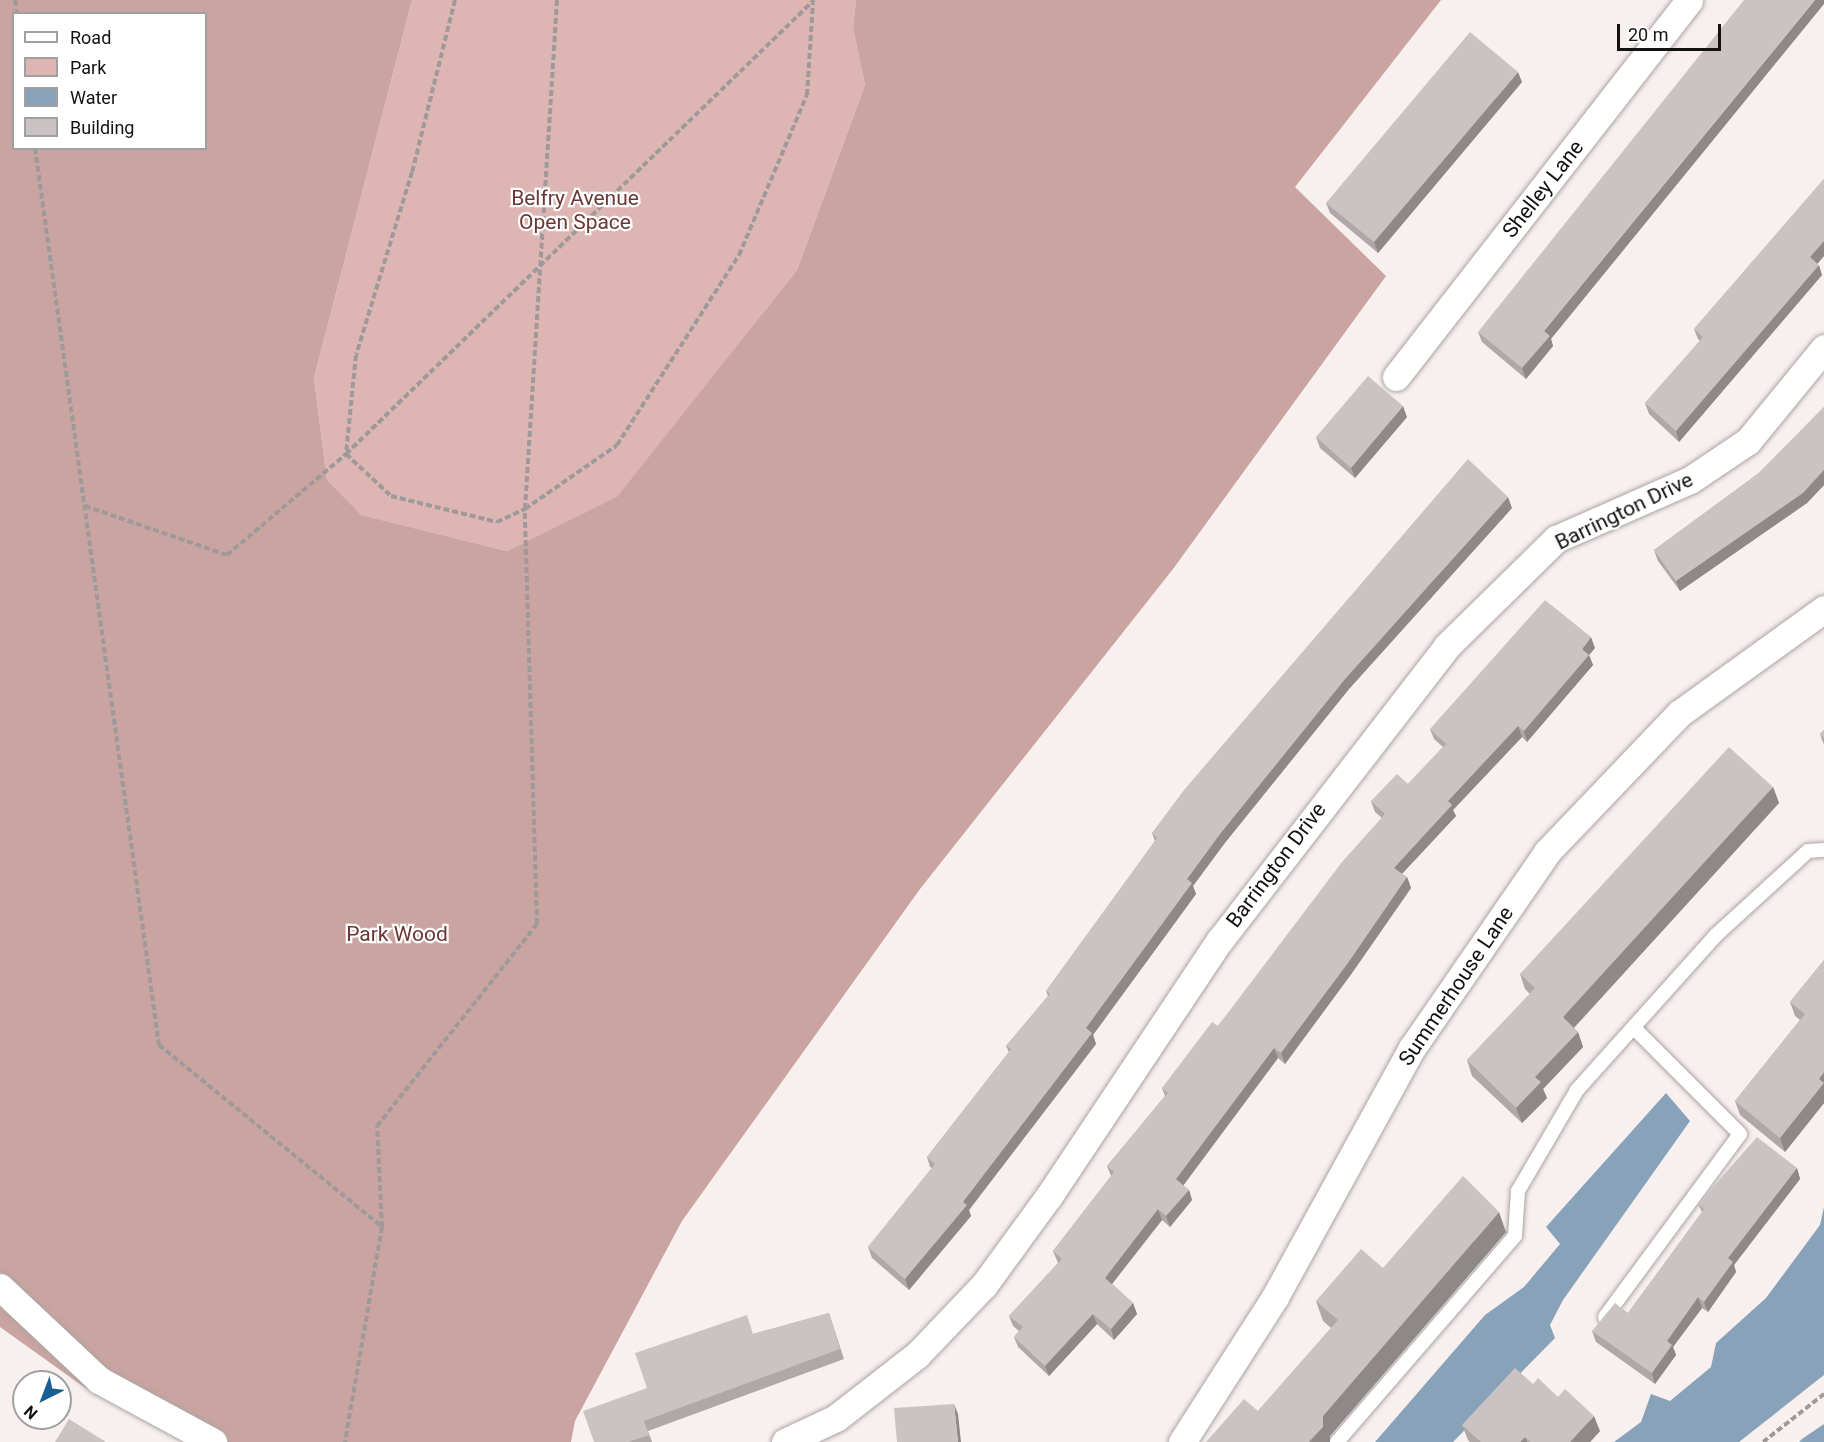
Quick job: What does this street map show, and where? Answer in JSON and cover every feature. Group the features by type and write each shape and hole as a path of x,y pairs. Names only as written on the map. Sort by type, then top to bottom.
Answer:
{"street":[{"name":"Shelley Lane","path":"1396,377 1689,0"},
{"name":"Barrington Drive","path":"785,1442 836,1418 917,1355 984,1285 1049,1196 1220,940 1447,646 1556,539 1690,480 1748,441 1824,348"},
{"name":"Summerhouse Lane","path":"1182,1442 1275,1297 1412,1048 1547,852 1680,713 1824,609"},
{"path":"0,1287 99,1380 213,1442"}],"lane":[{"path":"1337,1442 1515,1236 1518,1191 1577,1090 1636,1030 1715,936 1808,851 1824,850"},
{"path":"1595,1331 1740,1134 1636,1030"}],"path":[{"path":"346,454 356,355 412,172 455,0"},
{"path":"345,1442 382,1227 377,1126 537,924 525,509 557,0"},
{"path":"346,454 391,496 497,522 525,509 617,445 739,255 807,95 813,2"},
{"path":"85,506 226,555 346,454 813,2"},
{"path":"35,150 159,1045 382,1227"},
{"path":"1763,1442 1824,1394"}],"green space":[{"name":"Park Wood","path":"0,0 412,0 314,378 327,480 361,515 507,551 617,497 797,270 865,85 853,28 856,0 1441,0 1295,187 1386,276 1173,569 920,889 682,1221 575,1421 571,1442 188,1442 84,1387 72,1378 72,1370 60,1370 0,1327"},
{"name":"Belfry Avenue Open Space","path":"412,0 856,0 853,28 865,85 797,270 617,498 507,551 360,515 327,480 314,378"}],"water":[{"path":"1666,1093 1690,1121 1563,1300 1550,1325 1555,1338 1453,1442 1375,1442 1485,1315 1524,1287 1560,1244 1546,1227"},
{"path":"1824,1207 1824,1375 1739,1442 1614,1442 1641,1422 1651,1394 1670,1401 1711,1367 1716,1343 1766,1298 1820,1225"},
{"path":"1824,1424 1824,1442 1799,1442 1802,1439"}],"building":[{"path":"1744,0 1815,0 1544,331 1550,336 1522,368 1478,332"},
{"path":"1470,32 1518,72 1374,242 1326,203"},
{"path":"1824,179 1824,241 1810,257 1819,265 1676,431 1645,403 1703,337 1694,329"},
{"path":"1368,376 1403,406 1351,468 1316,437"},
{"path":"1824,407 1824,470 1803,493 1676,581 1654,550 1759,473"},
{"path":"1468,459 1508,497 1345,679 1220,834 1187,879 1192,883 1086,1028 1092,1033 963,1202 967,1205 905,1279 868,1247 935,1164 927,1157 1011,1049 1006,1046 1050,994 1046,991 1157,838 1152,833 1184,790"},
{"path":"1545,600 1591,637 1582,649 1589,655 1524,731 1518,726 1448,801 1452,805 1394,868 1407,877 1348,963 1281,1053 1274,1048 1176,1179 1189,1190 1166,1216 1158,1209 1105,1278 1133,1303 1111,1329 1093,1314 1045,1366 1014,1337 1023,1327 1009,1316 1062,1259 1053,1251 1114,1172 1107,1166 1168,1093 1162,1088 1212,1022 1218,1026 1342,862 1385,814 1371,801 1397,774 1408,784 1446,744 1430,729"},
{"path":"1729,747 1773,787 1563,1017 1578,1032 1535,1077 1541,1082 1516,1108 1467,1060 1535,988 1520,974"},
{"path":"1824,960 1824,1072 1819,1079 1824,1083 1780,1138 1735,1101 1805,1014 1790,1002"},
{"path":"1757,1137 1797,1168 1728,1258 1733,1262 1704,1302 1698,1297 1667,1341 1672,1345 1652,1373 1592,1331 1615,1303 1628,1313 1704,1209 1698,1204"},
{"path":"1463,1176 1499,1212 1323,1416 1323,1427 1309,1442 1206,1442 1244,1399 1258,1411 1338,1320 1316,1301 1361,1249 1383,1268"},
{"path":"829,1313 840,1349 644,1421 649,1435 628,1442 594,1442 583,1411 647,1388 635,1353 747,1315 753,1334"},
{"path":"1515,1368 1533,1384 1538,1378 1558,1397 1565,1389 1594,1416 1570,1442 1531,1442 1525,1437 1520,1442 1481,1442 1462,1425"},
{"path":"954,1404 958,1442 897,1442 894,1408"},
{"path":"72,1421 106,1442 55,1442 62,1430 72,1430"}]}
